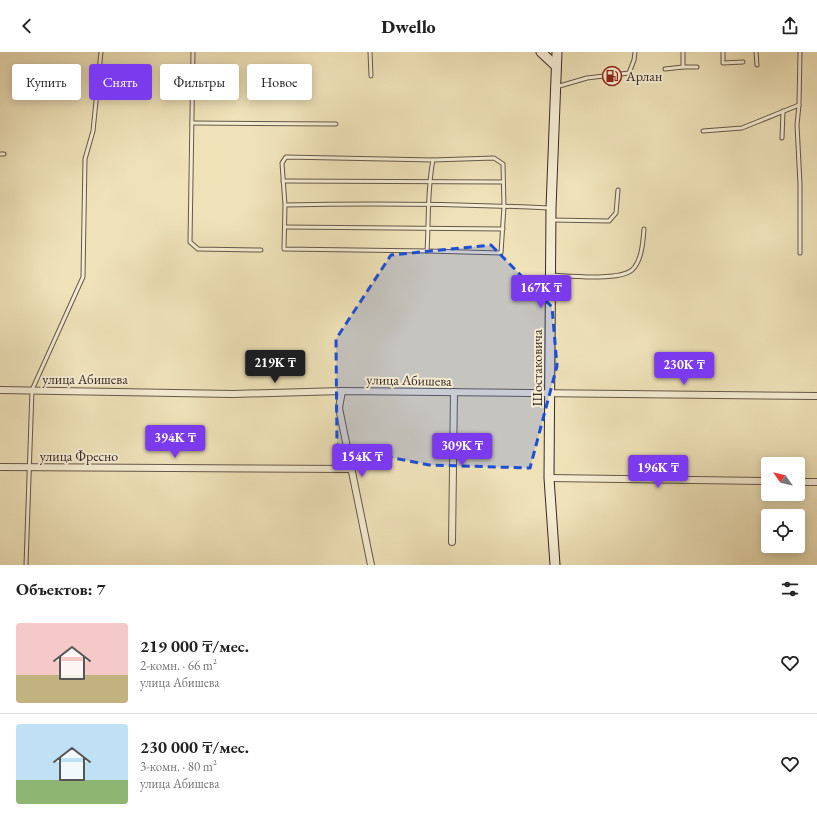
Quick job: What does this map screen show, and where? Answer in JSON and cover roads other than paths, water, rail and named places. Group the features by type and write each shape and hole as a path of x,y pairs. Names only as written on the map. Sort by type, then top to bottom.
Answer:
{"street":[{"path":"541,52 556,60 564,52"},
{"name":"Шостаковича","path":"555,565 549,478 551,393 551,208 556,60"},
{"name":"улица Абишева","path":"0,390 234,394 342,391 817,396"},
{"path":"342,391 339,408 371,565"},
{"path":"452,542 454,392"},
{"name":"улица Фресно","path":"0,467 351,469"},
{"path":"549,478 761,481"},
{"path":"805,482 817,482"}],"lane":[{"path":"26,565 32,390 83,277 85,159 93,131 101,52"},
{"path":"193,52 190,242 198,249 261,250"},
{"path":"370,52 371,76"},
{"path":"554,88 587,78 629,73 634,60 635,52"},
{"path":"683,52 683,66"},
{"path":"722,52 723,63 743,62"},
{"path":"756,52 757,65"},
{"path":"800,52 797,125 800,184 800,253"},
{"path":"665,69 683,66 697,67"},
{"path":"703,131 742,128 799,105"},
{"path":"782,138 783,111"},
{"path":"192,123 336,124"},
{"path":"286,157 433,160 494,158 503,164 504,206 501,253 284,249 285,205 282,163 286,157"},
{"path":"428,251 430,204 429,183 433,160"},
{"path":"283,181 429,183 503,182"},
{"path":"552,220 609,221 616,214 618,190"},
{"path":"285,205 430,204 551,208"},
{"path":"284,227 503,229"},
{"path":"551,276 618,276 632,270 643,249 644,229"}],"place":[{"name":"Арлан","path":"612,76"}]}
